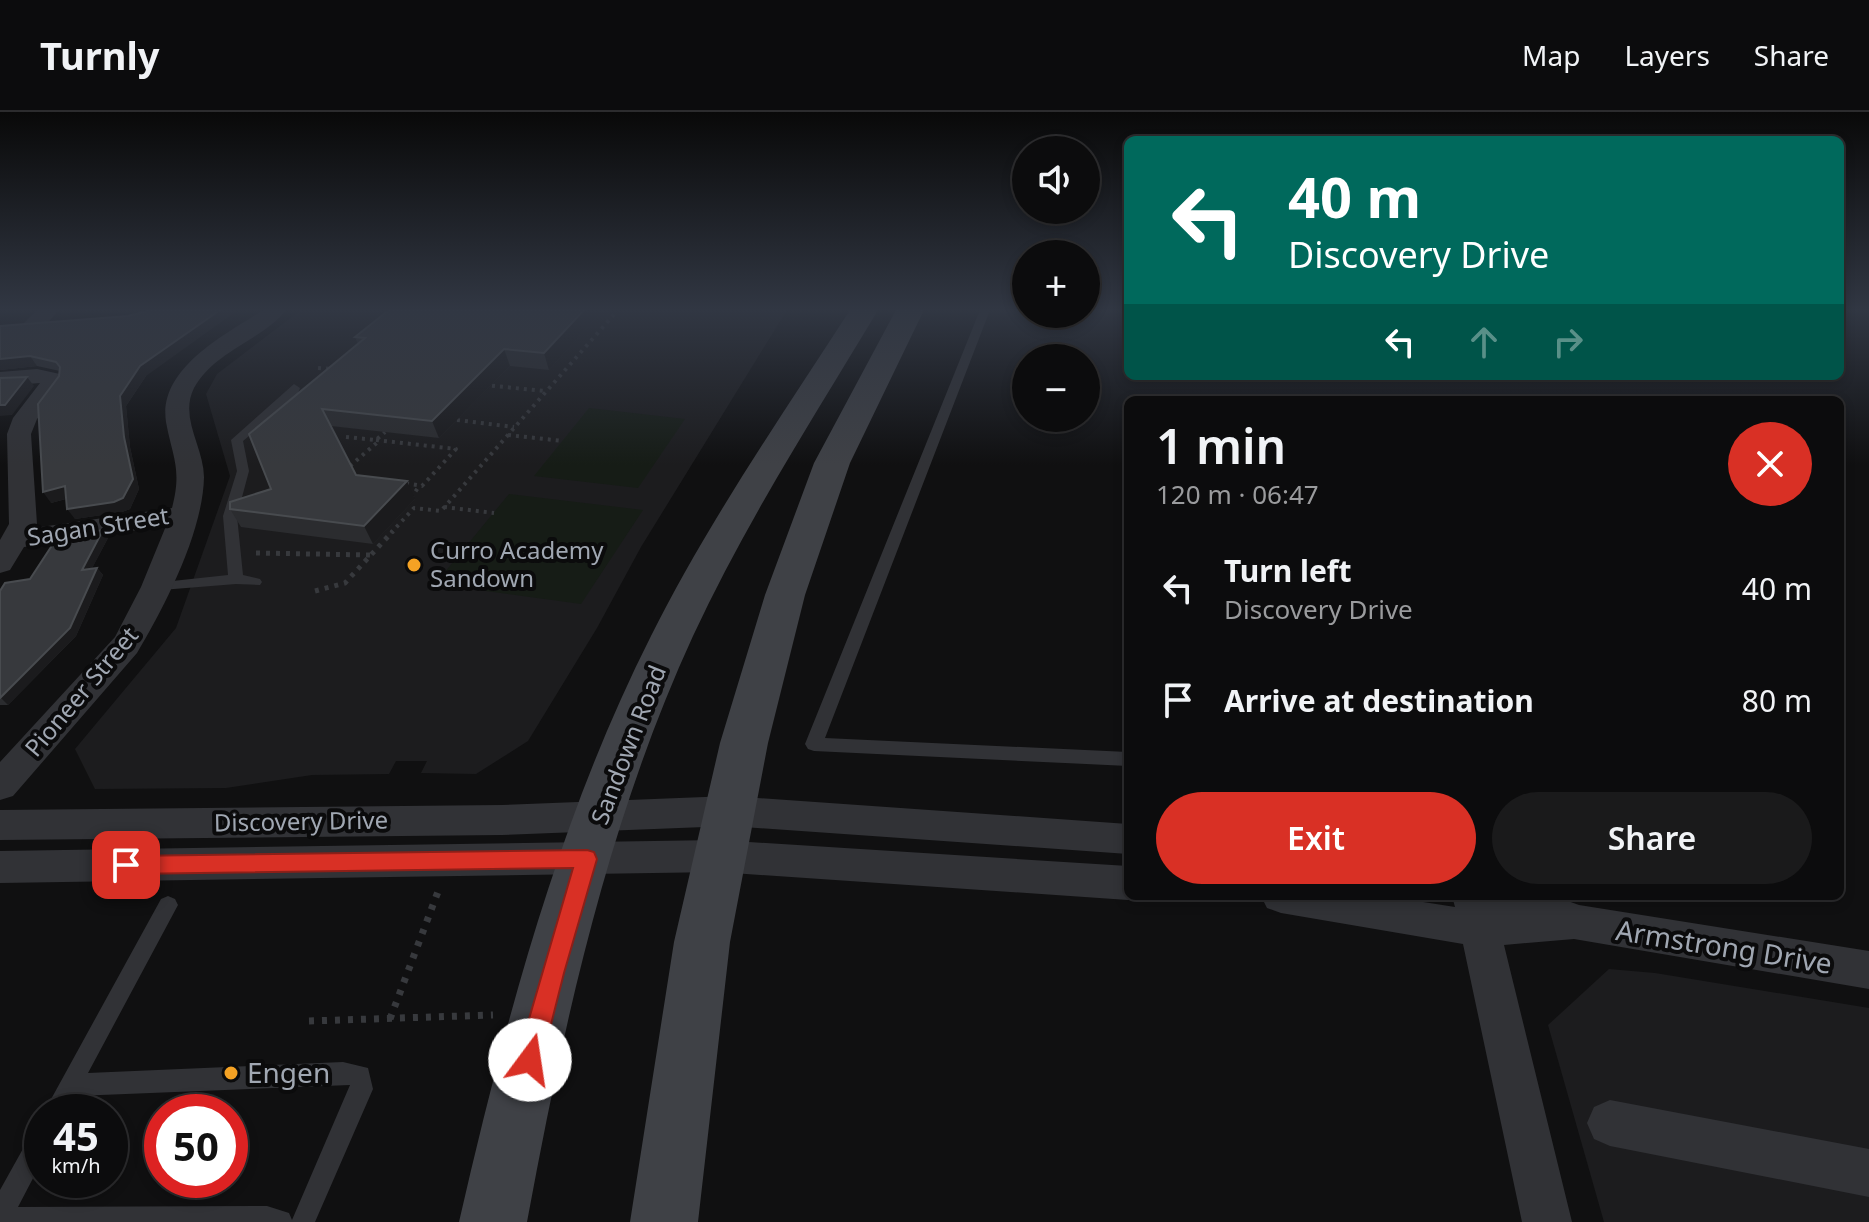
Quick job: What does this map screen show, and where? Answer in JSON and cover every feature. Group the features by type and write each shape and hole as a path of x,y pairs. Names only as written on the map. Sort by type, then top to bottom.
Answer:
{"main road":[{"name":"Sandown Road","path":"493,1222 507,1148 552,973 628,736 672,637 713,556 832,362"},
{"path":"664,1222 702,942 744,743 801,545 832,463 884,362"}],"street":[{"name":"Pioneer Street","path":"0,786 126,645 141,622 183,515 191,474 177,413 179,397 189,379 206,362"},
{"path":"0,379 37,376 52,379 51,385 10,435 23,524 7,552"},
{"name":"Sagan Street","path":"7,552 183,515"},
{"name":"Discovery Drive","path":"0,825 502,820 594,836"},
{"path":"724,834 1124,883"},
{"path":"594,836 724,834 1124,839"},
{"name":"Discovery Drive","path":"0,867 594,836"},
{"path":"1327,900 1579,923"},
{"path":"1519,900 1579,923"},
{"path":"1475,913 1547,1222"},
{"name":"Armstrong Drive","path":"1579,923 1869,970"},
{"path":"1610,1123 1869,1173"}],"lane":[{"path":"965,362 814,744 1124,759"},
{"path":"236,579 230,516 243,471 237,440 293,394 294,388"},
{"path":"154,588 236,579 255,582"},
{"path":"65,1094 168,905"},
{"path":"70,1085 343,1073 360,1076 362,1089 303,1222"},
{"path":"24,1171 0,1217 267,1218 280,1222"}],"path":[{"path":"315,591 345,583 414,508 441,511 572,362"},
{"path":"318,368 339,370 327,379"},
{"path":"477,384 546,391"},
{"path":"457,420 515,427"},
{"path":"350,466 385,432"},
{"path":"508,435 563,441"},
{"path":"346,437 456,449"},
{"path":"431,447 439,438"},
{"path":"376,440 456,449"},
{"path":"411,498 456,449"},
{"path":"392,482 422,486"},
{"path":"400,483 422,486"},
{"path":"444,507 494,513"},
{"path":"234,553 371,555"},
{"path":"390,1019 441,883"},
{"path":"309,1021 493,1015"}],"shaded area":[{"name":"Curro Academy Sandown","path":"233,362 755,362 641,547 597,628 528,741 476,774 421,773 427,761 396,761 389,774 312,775 226,788 95,789 75,749 176,628 230,476 206,394 217,374"},
{"path":"589,408 685,419 638,488 534,476"},
{"path":"509,494 643,510 581,604 435,584"},
{"path":"1609,969 1655,973 1869,1008 1869,1222 1604,1222 1548,1025"}],"building":[{"path":"56,362 146,362 120,396 133,479 123,498 67,509 65,486 43,492 38,404 59,376 60,367"},
{"path":"336,362 491,362 432,421 322,409 356,475 407,481 364,526 230,509 230,502 271,489 249,434"},
{"path":"27,377 5,405 0,405 0,378"},
{"path":"103,530 82,570 97,568 70,628 0,698 0,591 5,583 30,579 53,544 72,542 71,535"}],"place":[{"name":"Curro Academy Sandown","path":"414,565"},
{"name":"Engen","path":"231,1073"}],"route":[{"path":"126,865 587,859 552,973 530,1060"}]}
